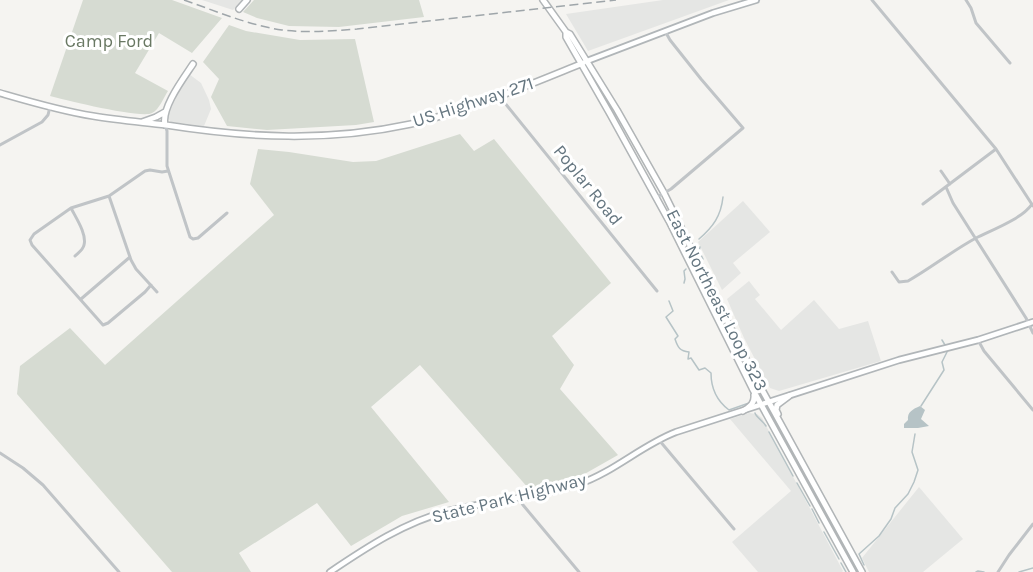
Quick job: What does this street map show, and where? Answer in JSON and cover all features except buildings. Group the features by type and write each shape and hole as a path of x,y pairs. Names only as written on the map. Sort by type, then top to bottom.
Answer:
{"highway":[{"path":"239,9 247,0"},
{"name":"East Northeast Loop 323","path":"543,0 566,32 570,34 610,114 657,197 752,388 853,572"},
{"name":"East Northeast Loop 323","path":"584,62 617,110 664,193 769,403 861,572"},
{"name":"US Highway 271","path":"0,93 94,117 140,123 260,136 345,135 426,120 499,96 584,62"},
{"path":"165,125 165,112 193,64"},
{"path":"610,114 617,110"},
{"path":"140,123 165,112"},
{"path":"165,112 167,120 174,127"},
{"path":"632,152 639,148"},
{"path":"669,221 676,217"},
{"path":"696,274 703,271"},
{"path":"733,351 741,348"},
{"path":"742,411 753,403 752,388"},
{"path":"781,424 777,406 789,396"},
{"path":"789,457 796,453"},
{"path":"826,523 833,519"}],"main road":[{"name":"US Highway 271","path":"584,62 713,13 756,0"},
{"name":"State Park Highway","path":"330,572 387,536 418,521 449,511 567,488 609,470 659,440 683,430 899,360 978,340 1031,323"}],"street":[{"path":"872,0 996,149 1033,204 905,282 899,282 892,272"},
{"path":"966,0 976,22 1010,63"},
{"path":"657,197 744,128 671,42 665,31"},
{"name":"Poplar Road","path":"499,96 657,291"},
{"path":"0,145 42,122 48,115 50,107"},
{"path":"165,125 168,171 190,237 194,239 200,237 227,213"},
{"path":"923,204 996,149"},
{"path":"151,285 123,311 104,324 30,242 30,238 71,208 109,196 145,171 168,171"},
{"path":"941,171 950,184"},
{"path":"946,188 1031,323 1033,333"},
{"path":"109,196 130,258 136,269 157,292"},
{"path":"71,208 85,243 82,250 75,256"},
{"path":"80,299 130,258"},
{"path":"978,340 984,351 1033,410"},
{"path":"659,440 734,529"},
{"path":"0,453 44,485 119,572"},
{"path":"519,497 523,505 579,572"},
{"path":"998,572 1033,524"}],"shaded area":[{"path":"202,0 242,0 233,10"},
{"path":"663,0 729,0 588,51 566,14"},
{"path":"189,74 201,83 209,100 211,109 204,126 171,122 167,117"},
{"path":"743,201 770,232 733,263 741,273 722,290 698,242"},
{"path":"749,281 760,295 755,299 781,330 814,300 839,329 868,321 881,361 779,391 770,388 727,299"},
{"path":"920,406 925,410 921,419 929,426 904,428 910,413"},
{"path":"749,413 757,414 762,418 842,572 758,572 732,542 791,491 730,419"},
{"path":"919,487 963,539 923,572 869,572 862,558"}],"green space":[{"name":"Camp Ford","path":"83,0 172,0 222,18 192,53 159,33 135,73 168,91 152,113 134,113 50,96"},
{"path":"254,0 419,0 424,17 339,27 289,26 243,12"},
{"path":"229,25 246,31 300,40 355,39 374,122 267,130 227,126 211,97 219,79 203,62"},
{"path":"460,134 474,151 494,139 611,283 552,336 574,365 560,389 618,455 581,476 529,489 420,365 371,407 449,502 402,516 351,546 317,503 239,553 251,572 172,572 17,394 20,366 70,328 105,365 274,215 250,184 258,149 353,162 376,161"}],"waterway":[{"path":"699,239 716,221 723,197"},
{"path":"700,247 699,251 703,259"},
{"path":"684,283 686,269"},
{"path":"669,301 673,311 666,317 678,336 675,339 677,345 681,350 689,352 688,359 691,358 699,370 705,368 711,373 714,389 721,403 729,410 749,403"},
{"path":"942,340 945,345"},
{"path":"921,406 944,370 942,362 947,352"},
{"path":"755,413 766,426"},
{"path":"769,432 793,476"},
{"path":"864,565 859,554 879,536 891,519 895,508 908,494 914,482 918,470 912,452 915,434"},
{"path":"797,483 810,506"},
{"path":"812,509 819,523"},
{"path":"824,532 839,559"},
{"path":"841,563 846,572"},
{"path":"1019,572 1033,568"},
{"path":"976,572 984,572"}],"railway":[{"path":"184,0 257,25 310,32 357,29 616,0"}]}
